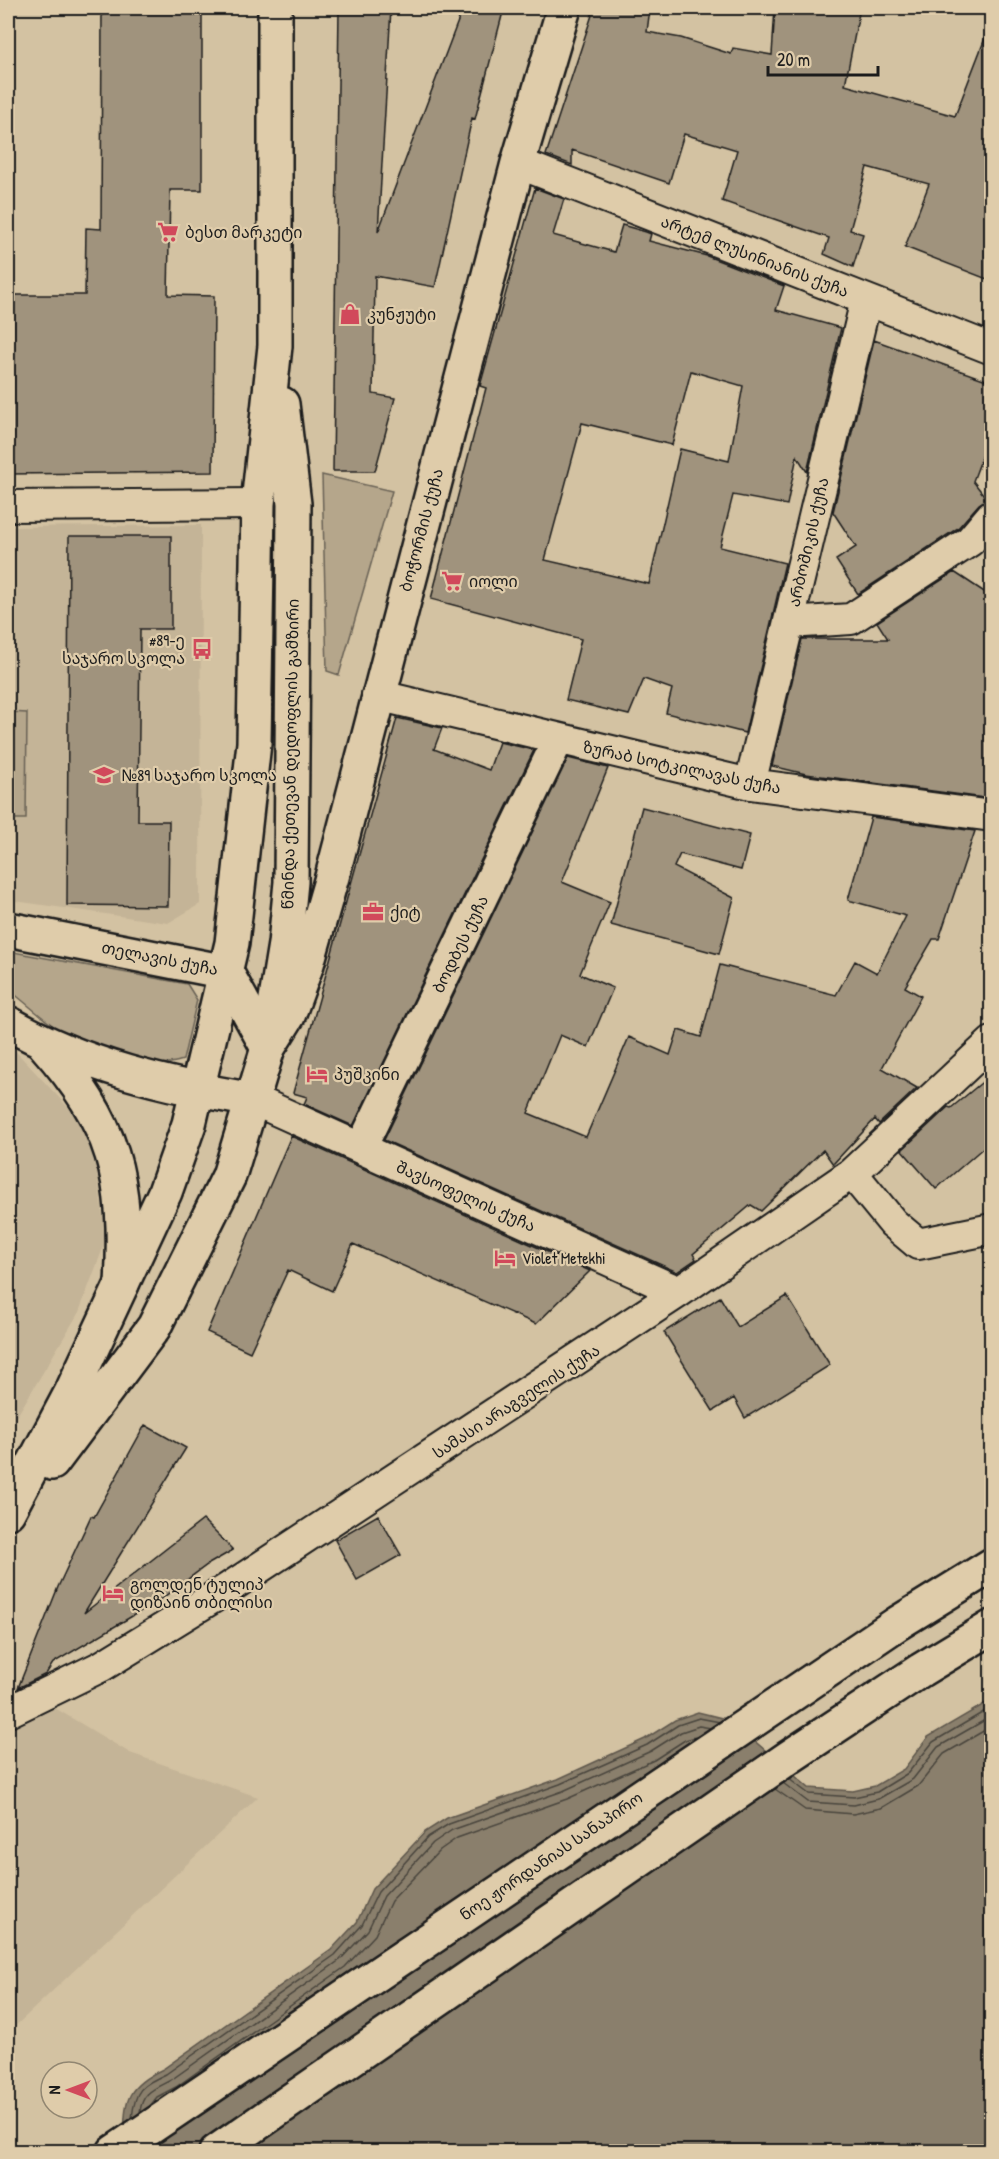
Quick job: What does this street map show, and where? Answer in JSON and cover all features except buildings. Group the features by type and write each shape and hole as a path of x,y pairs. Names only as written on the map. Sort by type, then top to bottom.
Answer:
{"main road":[{"name":"წმინდა ქეთევან დედოფლის გამზირი","path":"8,1512 71,1393 165,1192 189,1124 226,972 238,893 254,743 258,504 275,346 275,8"},
{"name":"ბოჭორმის ქუჩა","path":"268,1048 288,1016 307,964 518,163 564,8"},
{"name":"წმინდა ქეთევან დედოფლის გამზირი","path":"8,1522 154,1327 229,1176 268,1048 285,944 291,882 294,504 275,346"},
{"name":"თელავის ქუჩა","path":"8,929 226,972 268,1048"},
{"path":"8,1023 44,1044 150,1079 254,1100"},
{"path":"44,1044 80,1087 106,1136 115,1164 124,1219 122,1288"},
{"name":"ნოე ჟორდანიას სანაპირო","path":"114,2151 766,1711 898,1623 992,1565"},
{"path":"216,2151 788,1758 921,1670 992,1627"}],"street":[{"name":"არტემ ლუსინიანის ქუჩა","path":"518,163 992,349"},
{"name":"არბოშიკის ქუჩა","path":"750,784 866,300"},
{"path":"8,506 258,504"},
{"path":"789,624 852,619 970,541 992,515"},
{"name":"ზურაბ სოტკილავას ქუჩა","path":"377,695 750,784 992,816"},
{"name":"ბოდბეს ქუჩა","path":"361,1148 558,740"},
{"name":"სამასი არაგველის ქუჩა","path":"8,1712 102,1666 227,1589 535,1390 679,1292 852,1173 992,1042"},
{"name":"შავსოფელის ქუჩა","path":"254,1100 679,1292"},
{"path":"852,1173 893,1223 918,1244 992,1229"}],"shaded area":[{"path":"322,475 392,491 339,675 327,671"},
{"name":"№89 საჯარო სკოლა","path":"201,525 200,904 168,923 8,900 8,650 13,649 13,527"},
{"path":"8,712 27,713 26,819 8,819"},
{"path":"8,951 187,984 197,1000 183,1060 158,1064 131,1061 105,1054 72,1039 8,989"},
{"path":"8,1043 92,1133 106,1240 79,1312 8,1431"},
{"path":"8,1680 130,1753 258,1797 8,2033"}],"water":[{"path":"991,1700 991,2151 123,2152 128,2102 138,2084 163,2069 331,1950 357,1922 372,1889 425,1832 447,1818 558,1779 645,1739 675,1720 698,1712 730,1720 809,1788 853,1791 875,1786 904,1769 928,1737"}],"place":[{"name":"ბესთ მარკეტი","path":"168,232"},
{"name":"კუნჟუტი","path":"350,314"},
{"name":"იოლი","path":"452,581"},
{"name":"#89-ე საჯარო სკოლა","path":"202,649"},
{"name":"№89 საჯარო სკოლა","path":"104,775"},
{"name":"ქიტ","path":"373,912"},
{"name":"პუშკინი","path":"317,1074"},
{"name":"Violet Metekhi","path":"505,1258"},
{"name":"გოლდენ ტულიპ დიზაინ თბილისი","path":"113,1593"}]}
